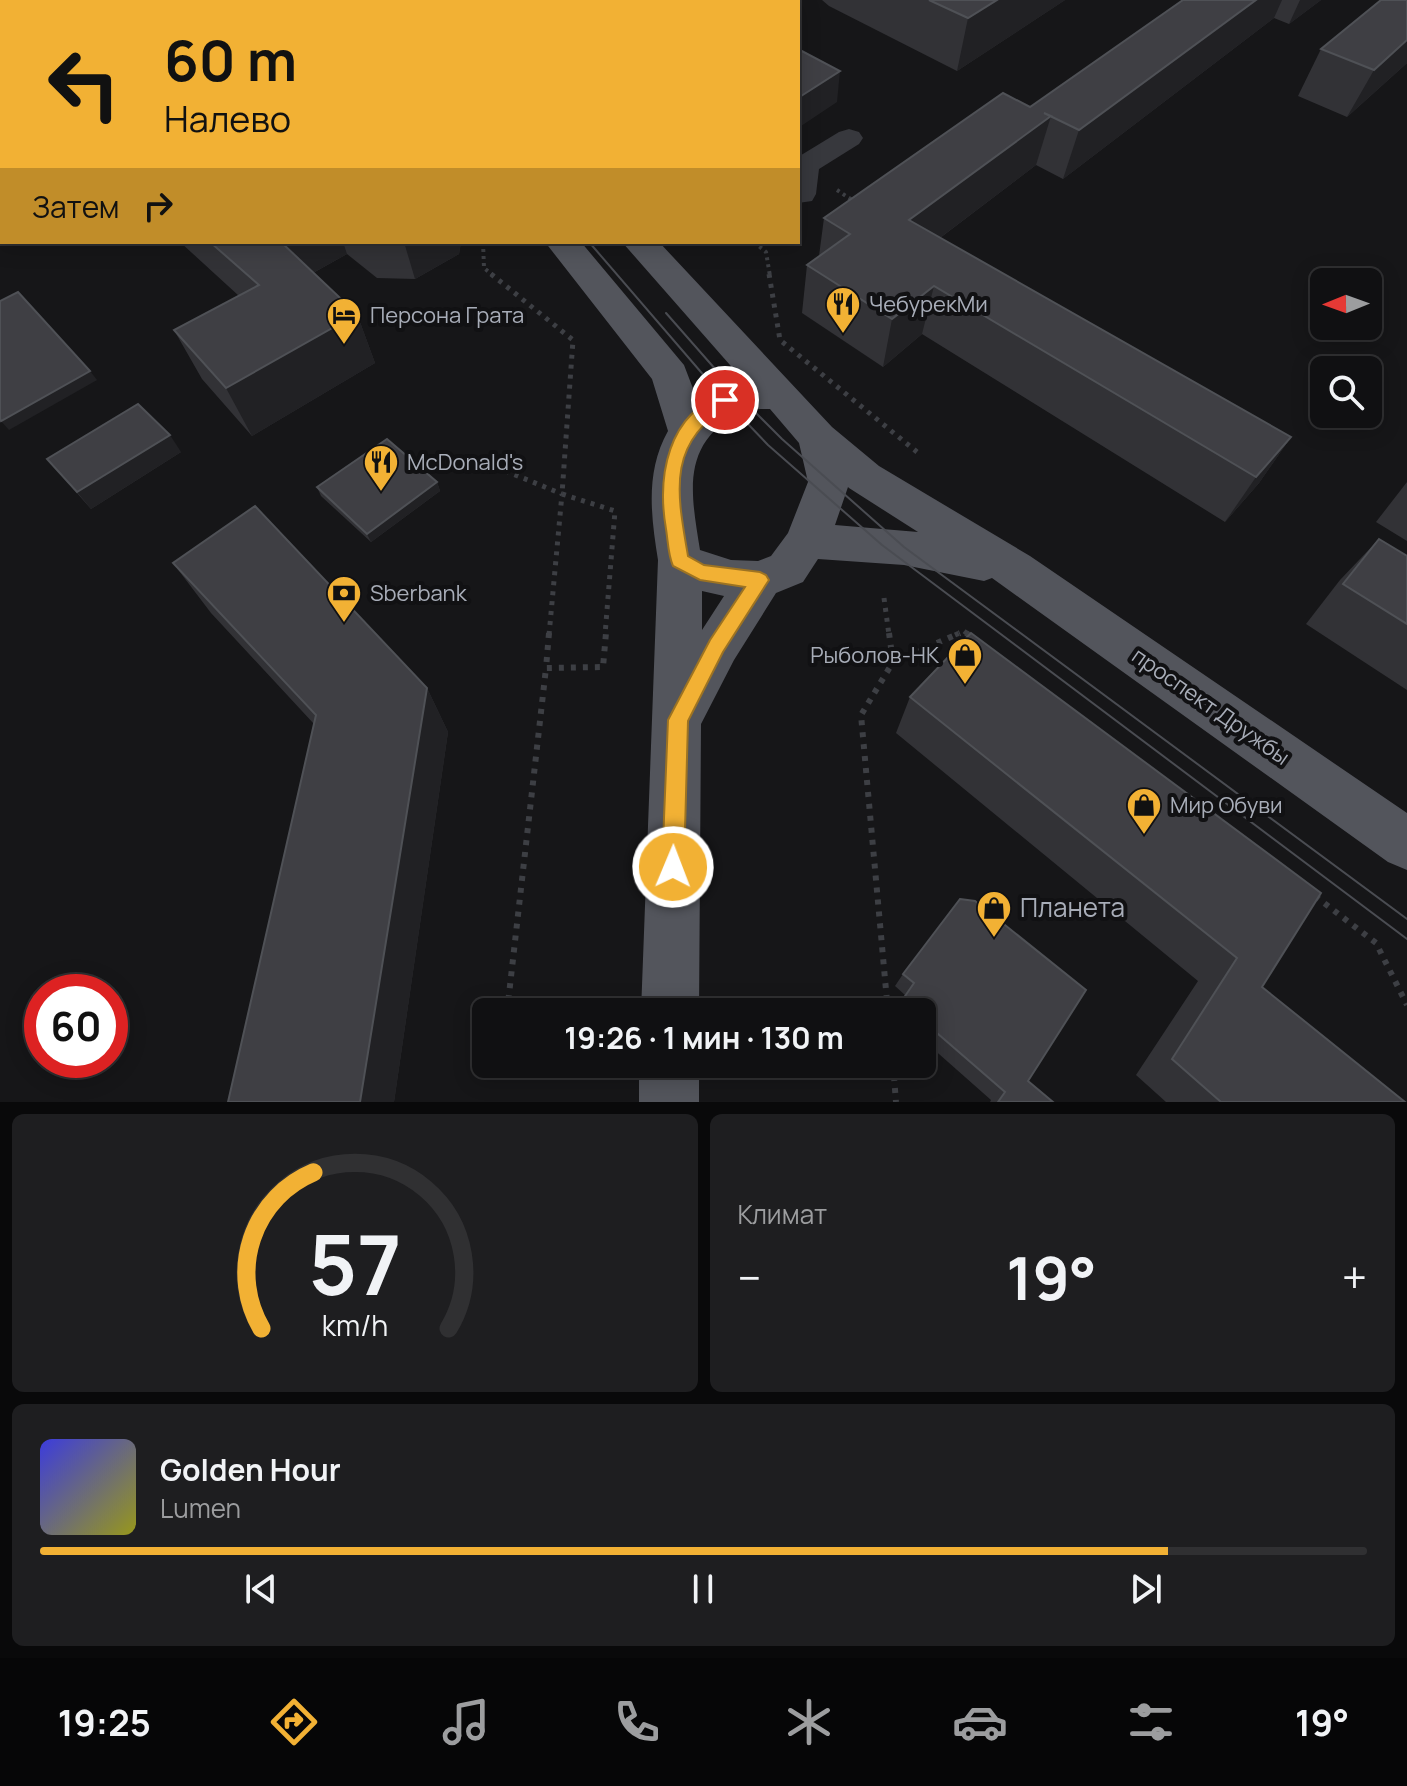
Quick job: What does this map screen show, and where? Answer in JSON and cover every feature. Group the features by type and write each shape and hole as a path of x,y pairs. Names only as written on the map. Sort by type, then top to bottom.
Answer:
{"main road":[{"path":"564,244 670,375 687,429"},
{"path":"641,244 818,438 829,482 807,541 787,569 760,580 731,579 700,572 680,560"},
{"path":"670,998 680,560 671,505 674,460 687,429 706,411 738,395 780,395"},
{"name":"проспект Дружбы","path":"818,438 864,477 1014,569 1407,844"},
{"name":"проспект Дружбы","path":"807,541 904,547 1014,569"},
{"path":"678,720 717,646 760,580"},
{"path":"669,1078 669,1102"}],"lane":[{"path":"801,194 805,165 849,138"}],"path":[{"path":"837,190 859,205"},
{"path":"483,244 484,268 573,340 546,668 509,998"},
{"path":"756,244 766,252 780,340 917,452"},
{"path":"496,467 562,494 615,511 603,667 546,668"},
{"path":"884,598 893,662"},
{"path":"887,998 861,715 893,662 964,631 977,641"},
{"path":"1301,886 1376,943 1407,1005"},
{"path":"894,1078 896,1102"}],"building":[{"path":"929,0 997,0 968,18"},
{"path":"1183,0 1256,0 1079,130 1051,116 909,220 1291,437 1256,477 934,286 892,319 807,265 850,234 824,218 1003,93 1030,107"},
{"path":"1381,0 1407,0 1407,40 1374,70 1321,49"},
{"path":"800,50 840,71 800,97"},
{"path":"212,244 283,244 357,314 226,388 174,330 259,285"},
{"path":"18,292 90,371 1,421 0,301"},
{"path":"138,404 170,435 77,492 47,459"},
{"name":"McDonald's","path":"387,439 437,482 367,534 317,487"},
{"path":"255,506 427,688 360,1102 228,1102 316,715 173,563"},
{"path":"1379,539 1407,556 1407,624 1343,584"},
{"path":"971,633 1321,893 1262,987 1405,1102 1221,1102 1172,1059 1237,958 910,697"},
{"path":"960,899 975,901 1086,990 1028,1081 1053,1102 998,1102 1005,1092 936,1032 936,998 904,998 914,983 903,974"}],"tram line":[{"path":"591,244 725,400 768,445 882,545 1407,939"},
{"path":"666,313 738,395 782,439 904,547 1407,919"}],"place":[{"name":"ЧебурекМи","path":"843,335"},
{"name":"Персона Грата","path":"344,346"},
{"name":"McDonald's","path":"381,493"},
{"name":"Sberbank","path":"344,624"},
{"name":"Рыболов-НК","path":"965,686"},
{"name":"Мир Обуви","path":"1144,836"},
{"name":"Планета","path":"994,939"}],"route":[{"path":"673,867 678,720 717,646 760,580 731,579 700,572 680,560 671,505 674,460 687,429 706,411 725,400"}]}
